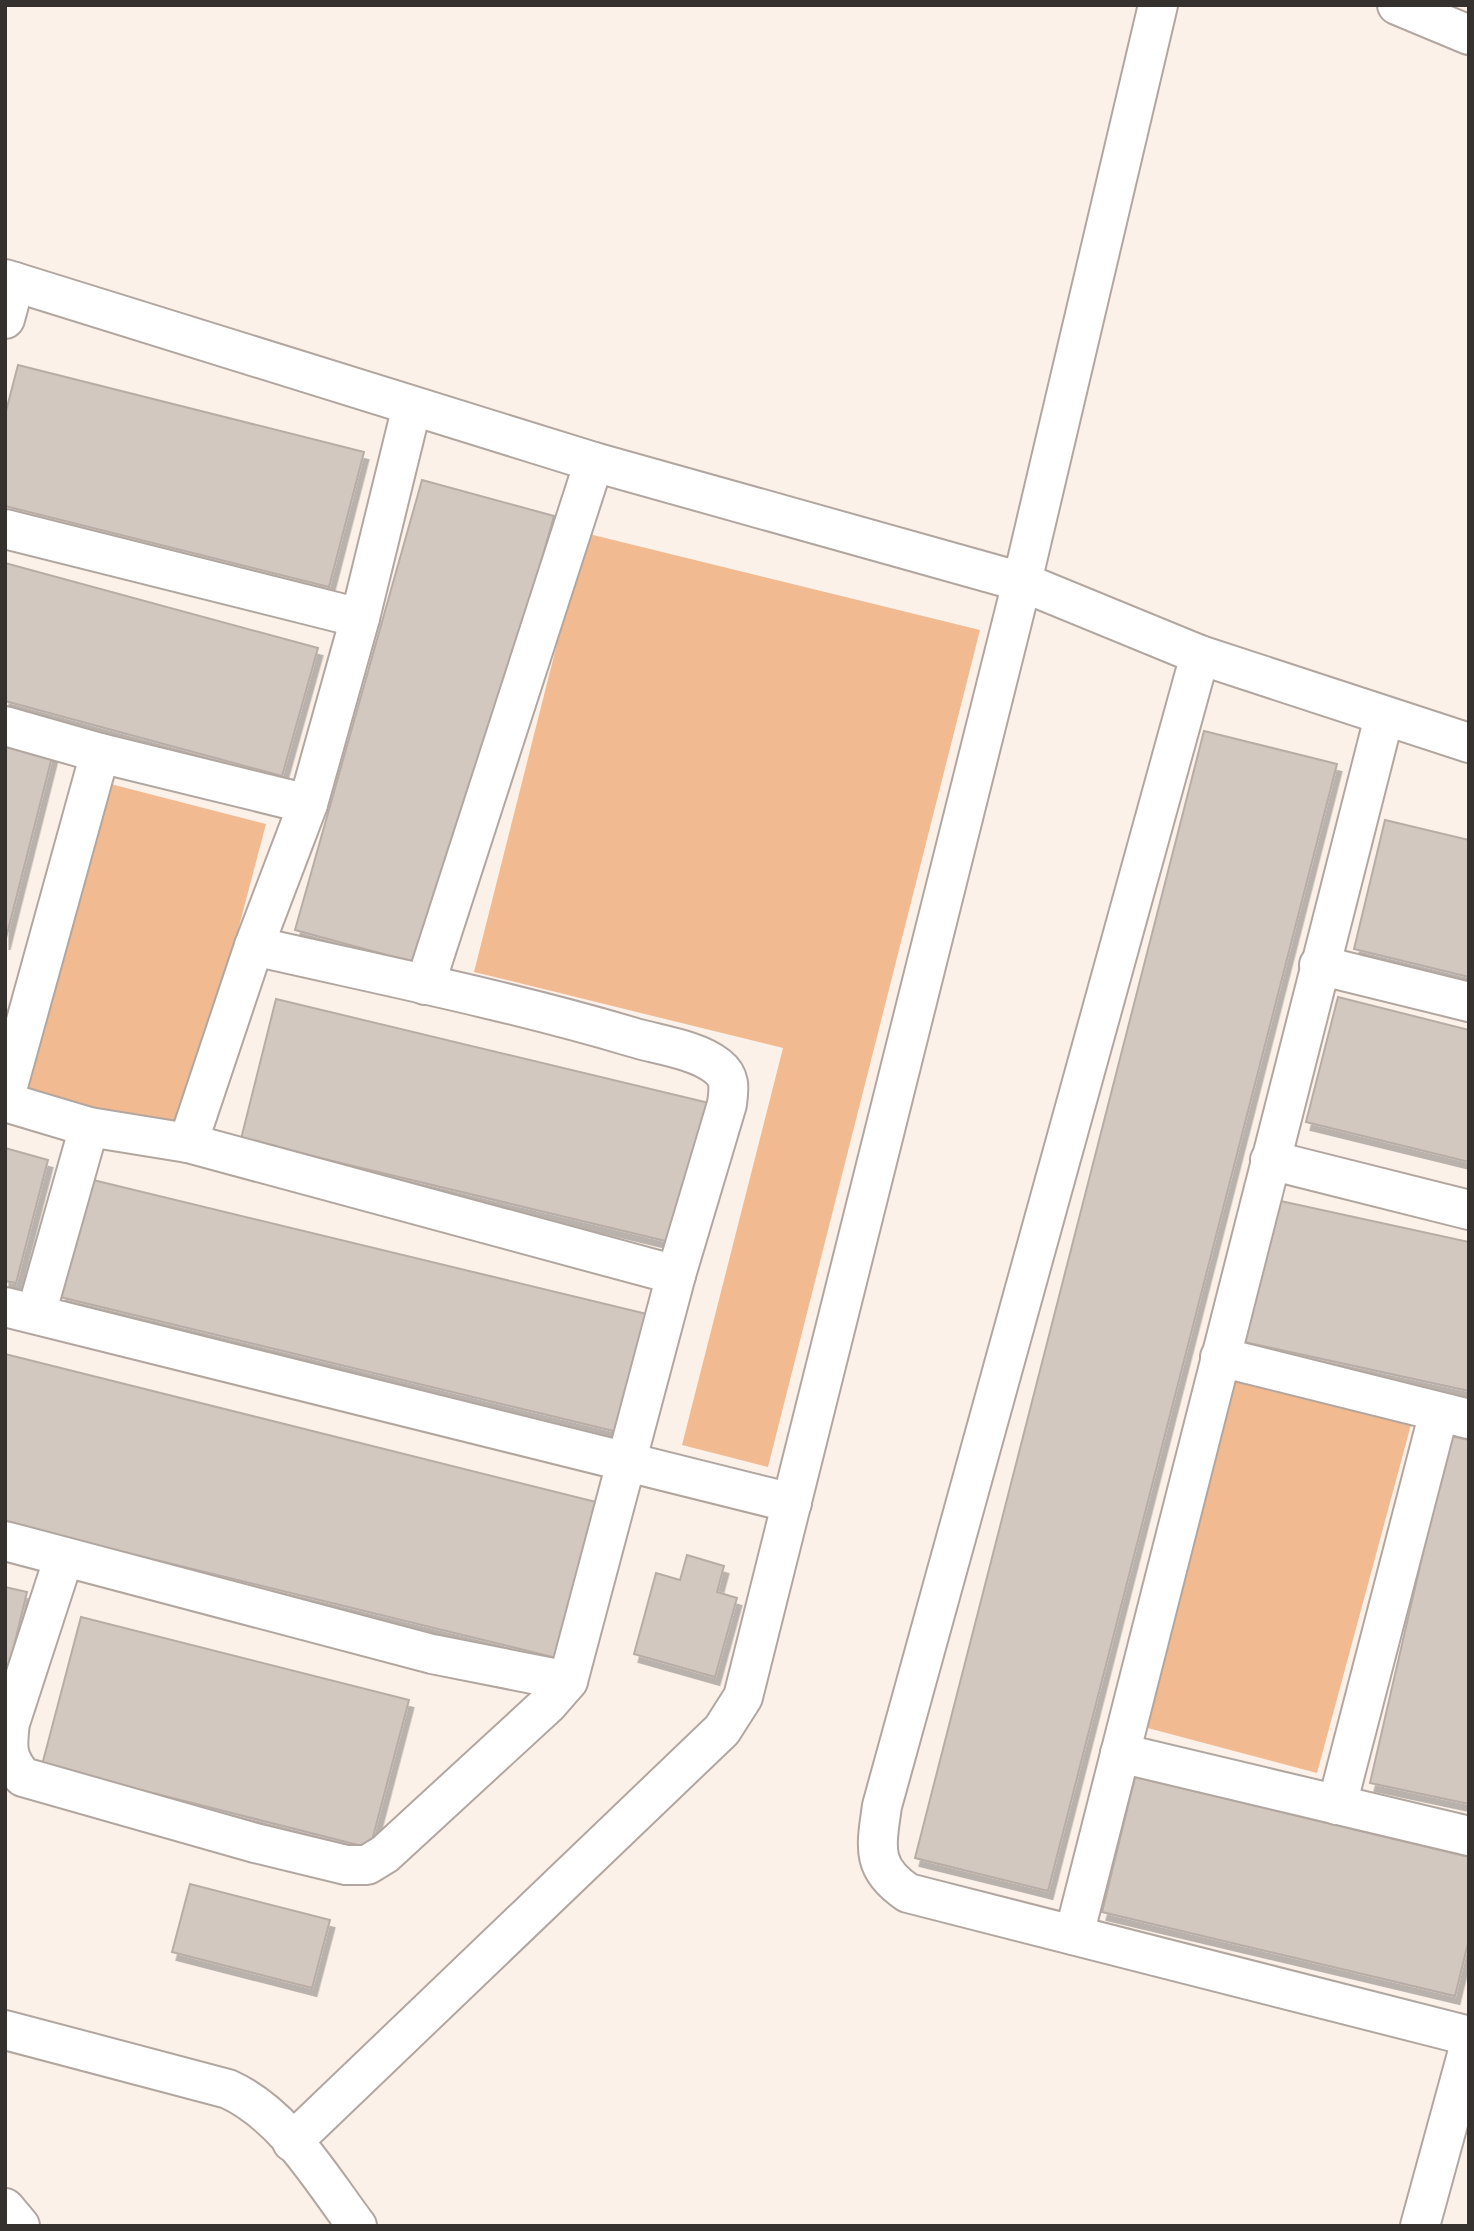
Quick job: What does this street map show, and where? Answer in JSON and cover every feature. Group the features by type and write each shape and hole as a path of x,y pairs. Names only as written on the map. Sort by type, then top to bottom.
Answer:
{"street":[{"path":"292,2142 722,1730 743,1698 1022,582 1158,5"},
{"path":"1397,5 1469,35"},
{"path":"5,318 10,280 594,462 1022,582 1200,654 1469,743"},
{"path":"188,1143 254,946 308,804 360,618 412,406"},
{"path":"425,985 594,462"},
{"path":"5,529 360,618"},
{"path":"1200,654 882,1806 877,1840 878,1863 891,1881 908,1893 1469,2036"},
{"path":"1074,1935 1384,717"},
{"path":"5,726 100,753 308,804"},
{"path":"100,753 5,1099 89,1127 188,1143 676,1275"},
{"path":"64,1557 10,1723 6,1751 11,1763 23,1777 255,1843 346,1865 367,1865 385,1854 548,1704 568,1681 676,1275 727,1104 729,1080 723,1071 706,1059 607,1030 254,946"},
{"path":"1319,965 1469,1002"},
{"path":"89,1127 21,1311 792,1503"},
{"path":"1270,1160 1469,1210"},
{"path":"1220,1357 1454,1415 1337,1805"},
{"path":"5,1541 432,1654 568,1681"},
{"path":"1120,1753 1469,1836"},
{"path":"5,2030 228,2089 259,2107 292,2142 357,2226"},
{"path":"1420,2226 1469,2047"},
{"path":"5,2207 20,2226"}],"shaded area":[{"path":"585,533 980,630 768,1467 682,1445 783,1048 474,972"},
{"path":"103,782 266,824 183,1139 20,1096"},
{"path":"1235,1374 1412,1421 1317,1773 1140,1726"}],"building":[{"path":"18,365 364,452 329,587 5,506 5,415"},
{"path":"422,480 554,516 427,966 295,930"},
{"path":"5,563 318,648 282,776 5,701"},
{"path":"1204,731 1337,764 1048,1891 915,1858"},
{"path":"5,742 53,753 5,942"},
{"path":"1385,820 1469,840 1469,977 1354,949"},
{"path":"1338,997 1469,1030 1469,1162 1306,1122"},
{"path":"276,999 709,1103 674,1243 241,1139"},
{"path":"5,1148 48,1160 16,1283 5,1281"},
{"path":"89,1179 655,1316 626,1434 60,1297"},
{"path":"1276,1200 1469,1242 1469,1391 1244,1342"},
{"path":"5,1354 608,1505 569,1661 5,1523"},
{"path":"1450,1436 1469,1440 1469,1804 1370,1783"},
{"path":"687,1555 724,1566 717,1592 737,1598 715,1677 634,1654 656,1573 680,1580"},
{"path":"5,1587 27,1592 5,1683"},
{"path":"81,1617 409,1700 370,1848 42,1765"},
{"path":"1135,1777 1469,1857 1469,1939 1455,1996 1102,1912"},
{"path":"190,1884 330,1920 312,1988 172,1952"}]}
